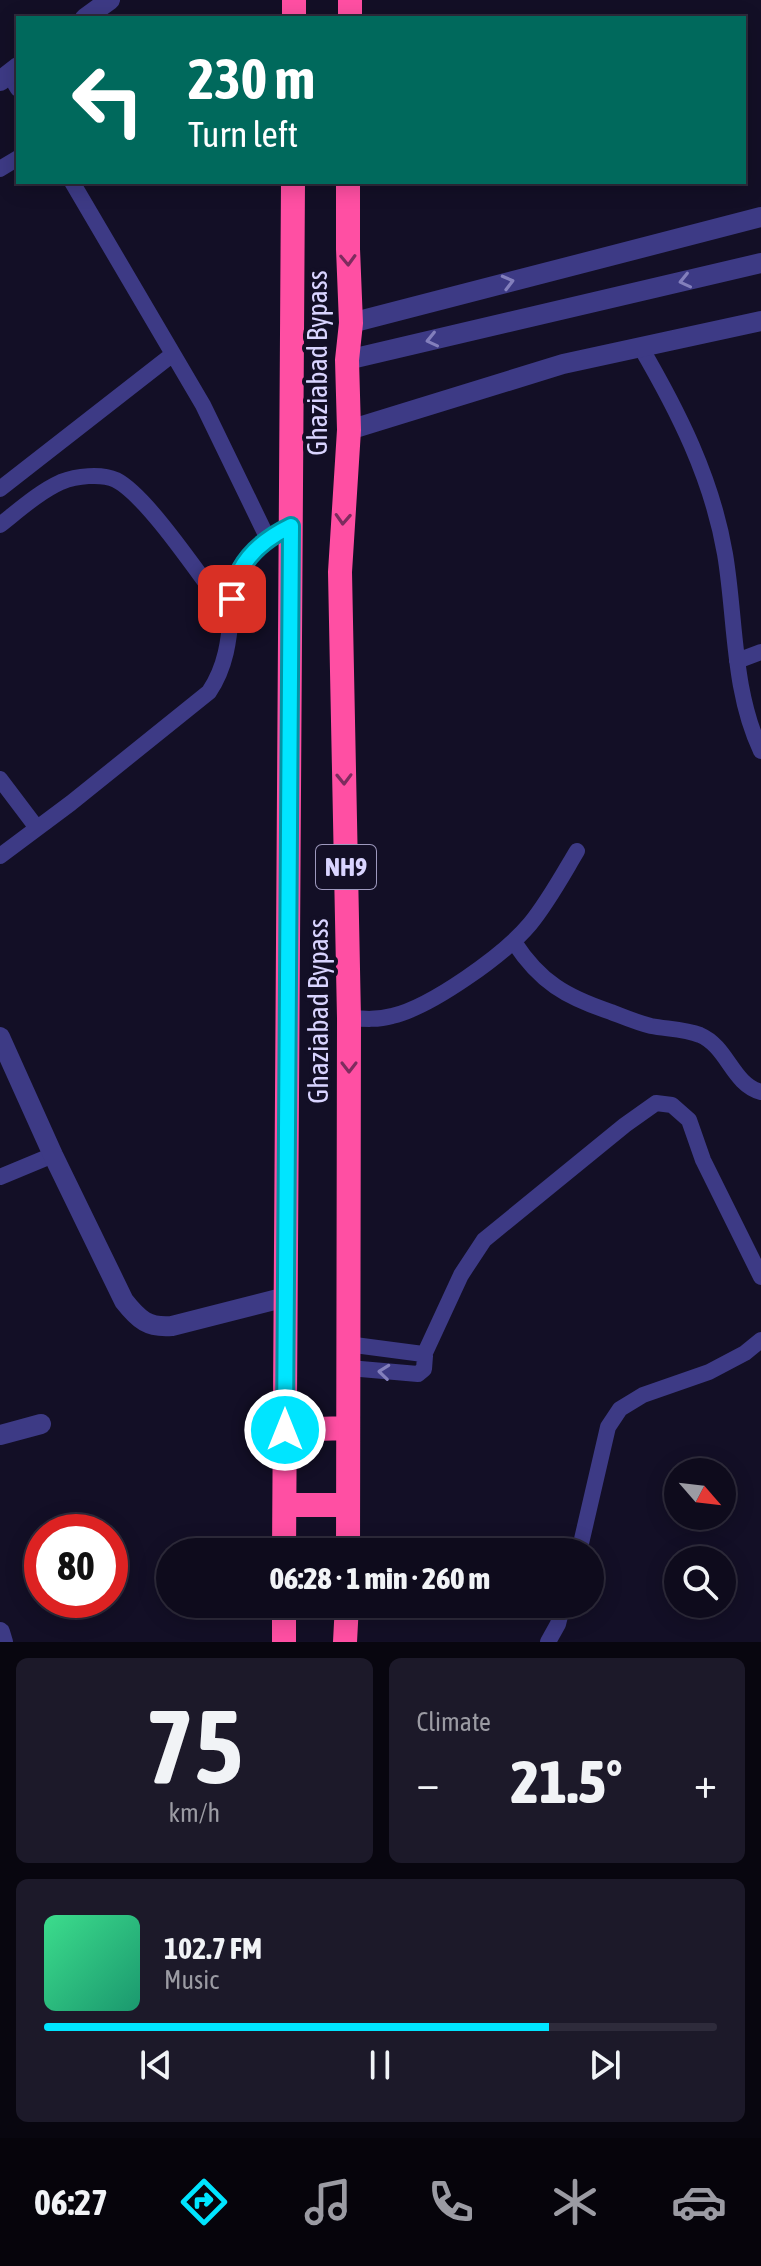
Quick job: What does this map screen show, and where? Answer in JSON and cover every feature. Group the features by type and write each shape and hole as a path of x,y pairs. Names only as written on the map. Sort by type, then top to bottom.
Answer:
{"highway":[{"name":"Ghaziabad Bypass","path":"284,1538 293,184"},
{"name":"Ghaziabad Bypass","path":"348,184 351,323 347,360 349,430 340,572 349,1018 348,1538"},
{"path":"285,1430 348,1428"},
{"path":"285,1505 348,1505"},
{"path":"284,1618 284,1642"},
{"path":"345,1642 346,1618"}],"street":[{"path":"88,16 110,0"},
{"path":"351,323 761,217"},
{"path":"347,360 761,263"},
{"path":"349,430 493,384 640,346 761,321"},
{"path":"0,1037 124,1301 138,1319 154,1327 172,1326 286,1297"},
{"path":"0,1435 41,1424"},
{"path":"0,1632 3,1642"}],"lane":[{"path":"73,184 203,405 267,537"},
{"path":"640,346 675,406 715,502 725,555 737,661 751,730 761,751"},
{"path":"0,489 173,354"},
{"path":"0,525 63,481 92,476 113,478 129,488 151,512 231,617"},
{"path":"0,856 209,692 224,666 233,581 249,555 267,537 291,526"},
{"path":"737,661 761,652"},
{"path":"0,779 37,828"},
{"path":"349,1018 394,1016 416,1007 490,961 514,942 545,905 577,851"},
{"path":"514,942 528,962 564,994 649,1026 700,1035 726,1057 745,1085 761,1092"},
{"path":"349,1368 418,1374 424,1369 424,1355 461,1275 484,1240 656,1103 672,1105 689,1120 703,1160 761,1277"},
{"path":"0,1177 53,1155"},
{"path":"582,1538 608,1427 620,1409 643,1395 709,1372 745,1353 761,1340"},
{"path":"347,1344 424,1355"},
{"path":"548,1642 560,1618"}],"route":[{"path":"232,599 233,581 249,555 267,537 291,526 285,1430"}]}
